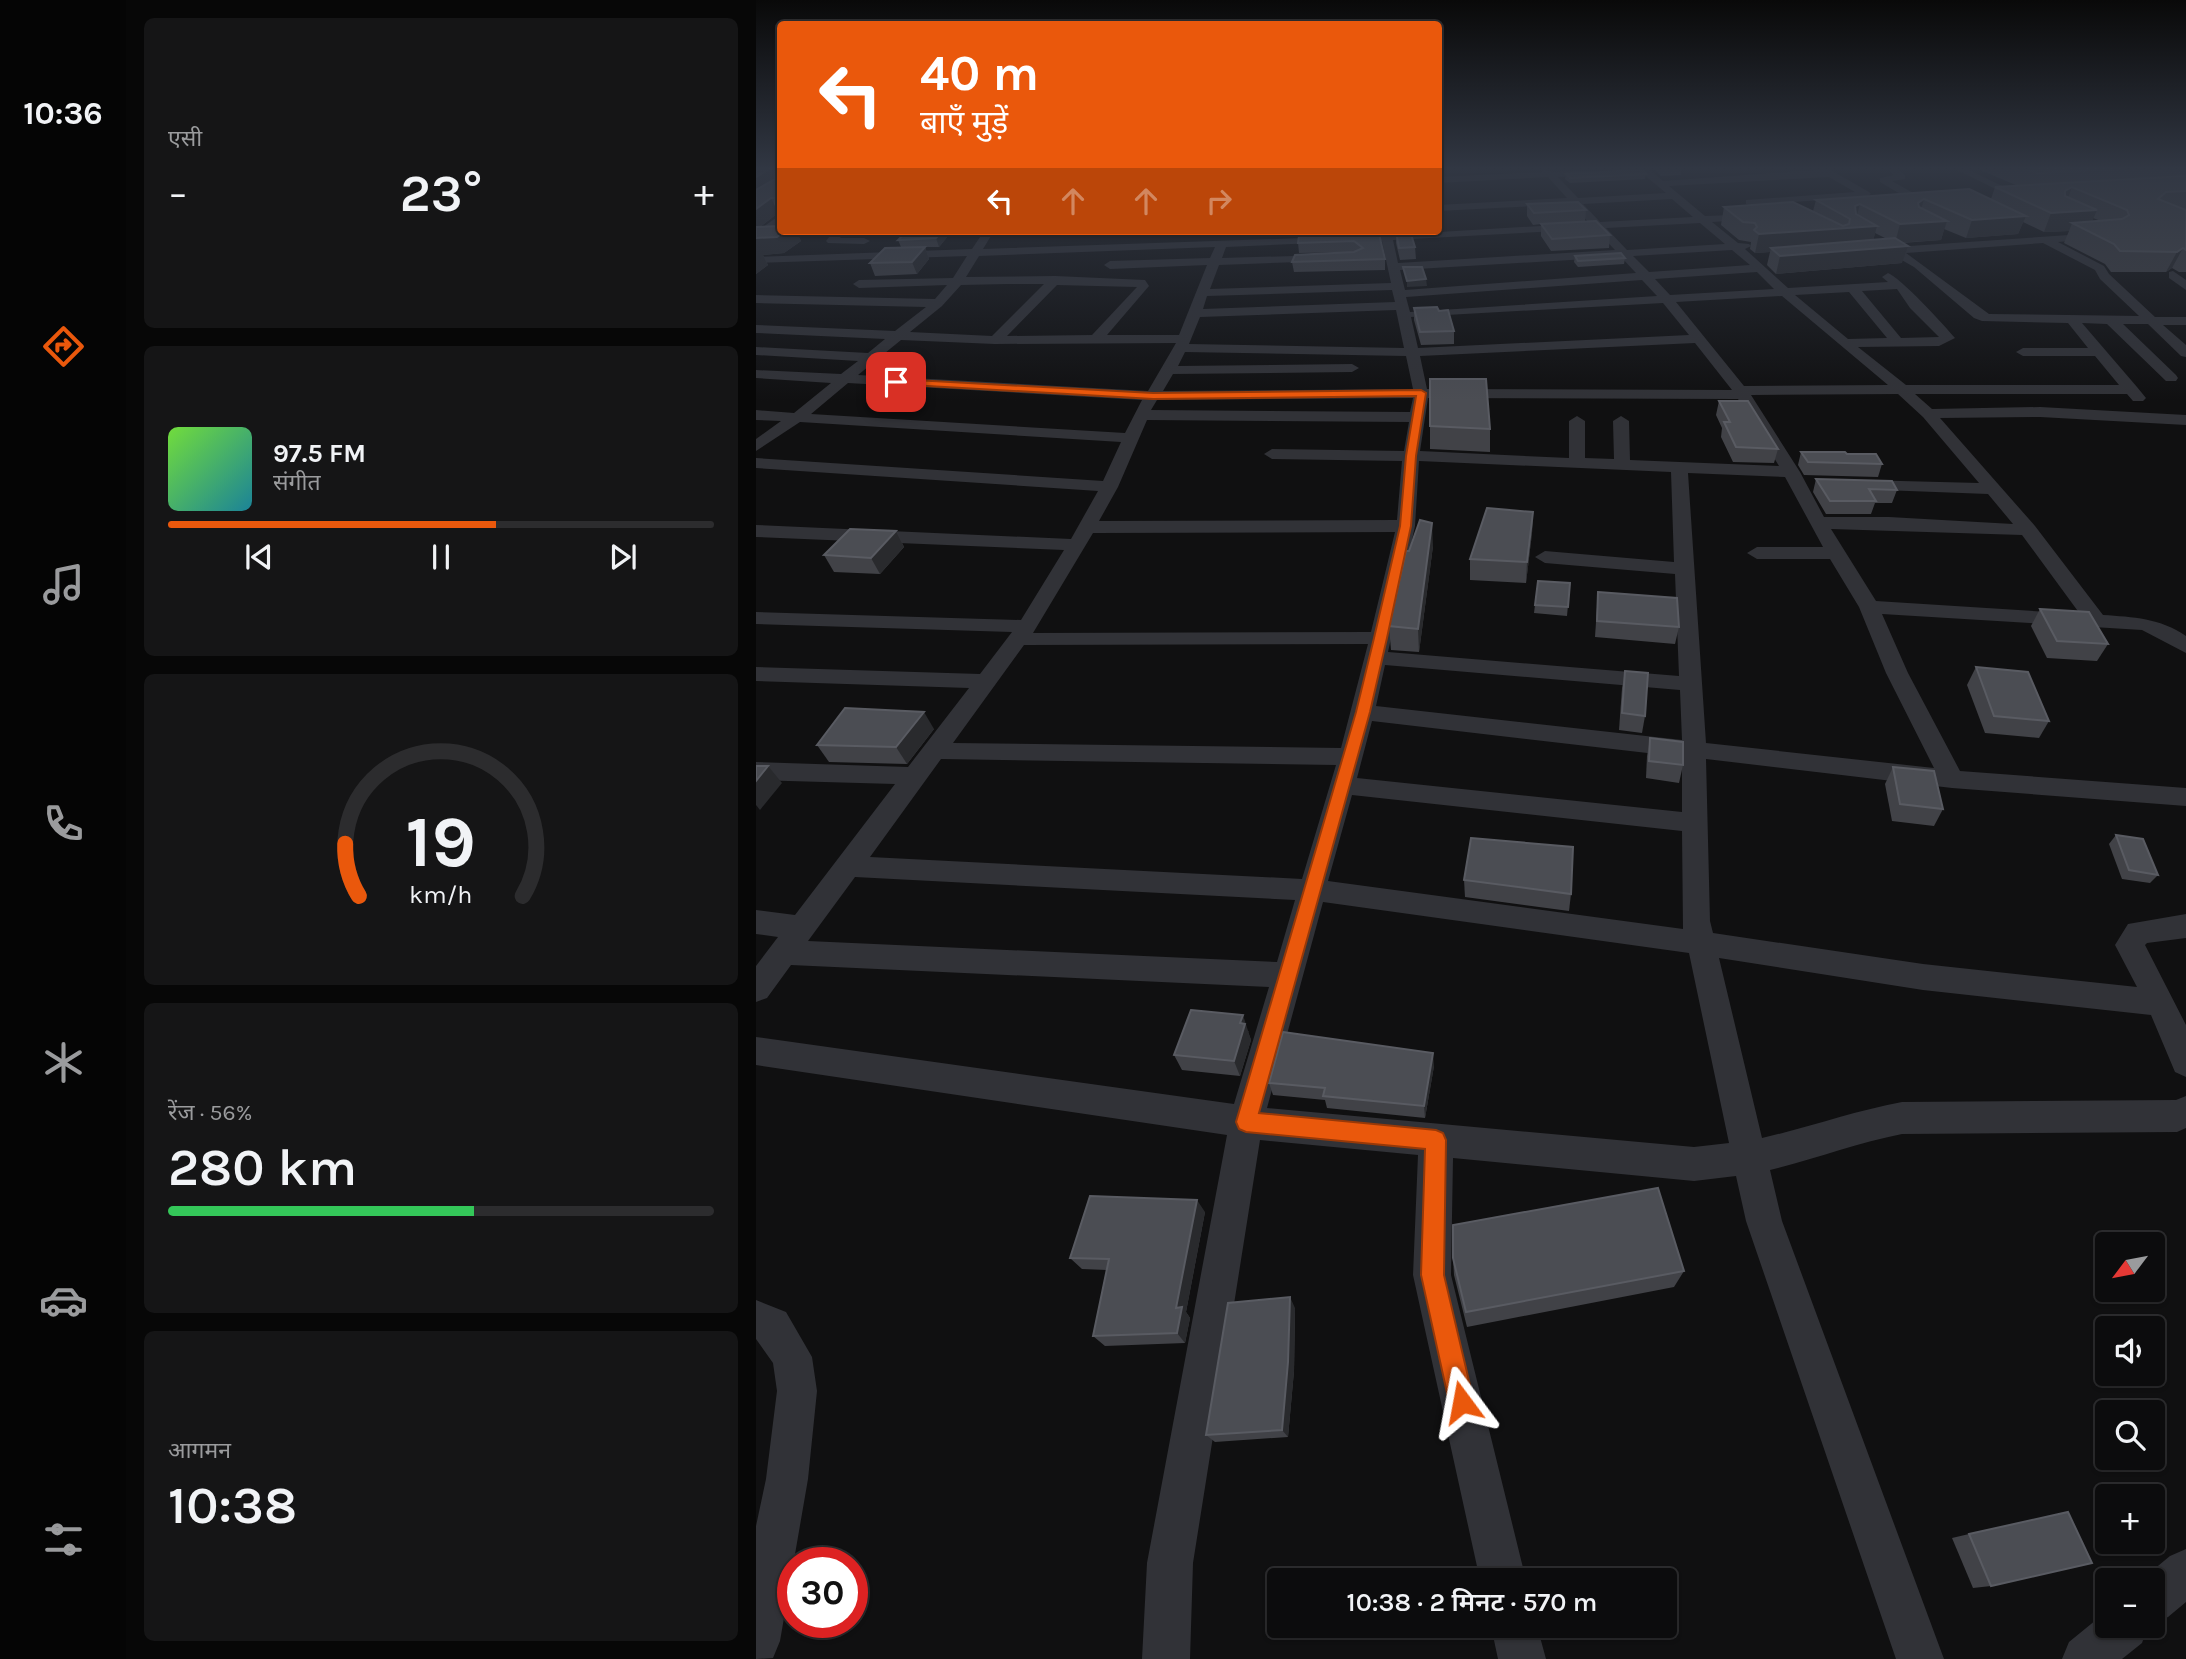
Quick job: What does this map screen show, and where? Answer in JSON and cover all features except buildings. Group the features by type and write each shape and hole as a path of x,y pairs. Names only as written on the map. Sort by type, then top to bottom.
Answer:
{"street":[{"path":"756,260 930,246"},
{"path":"756,446 799,416 938,303 956,283 972,246"},
{"path":"1150,246 1208,281 1394,270 1641,271 1760,261"},
{"path":"1208,281 1321,246"},
{"path":"1394,270 1508,246"},
{"path":"1619,246 1665,297 1741,393 1800,480 1818,523 1869,607 1897,674 1952,779"},
{"path":"1886,246 1917,265 1979,315 1987,318 2186,321"},
{"path":"1854,253 1944,246"},
{"path":"1966,246 1984,257"},
{"path":"2058,246 2100,268 2104,276 2186,354"},
{"path":"1092,266 1208,281 1624,252 1735,247 1788,273"},
{"path":"2052,256 2073,254"},
{"path":"1208,281 1337,258"},
{"path":"1760,261 1784,291 1807,313 1903,390 1928,414 2028,530 2097,622"},
{"path":"1846,343 1938,342 1948,338 1915,305 1900,285 1882,270 1942,263"},
{"path":"1394,270 1665,297 1900,285"},
{"path":"1166,1659 1170,1563 1246,1122 1363,712 1406,526 1414,379 1394,270"},
{"path":"2173,275 2186,286"},
{"path":"995,340 1055,280"},
{"path":"859,284 1055,280 1134,281 1143,286 1095,340"},
{"path":"756,989 1023,633 1109,487 1142,415 1182,344 1208,281"},
{"path":"1851,286 1897,342"},
{"path":"756,299 938,303"},
{"path":"2071,319 2155,418"},
{"path":"2111,320 2178,379"},
{"path":"756,329 995,340 1095,340 1182,344 1414,379 1741,393 2015,387 2132,390"},
{"path":"1142,415 1699,339"},
{"path":"756,351 872,357"},
{"path":"2023,352 2099,352"},
{"path":"1168,370 1362,368"},
{"path":"756,374 1153,396 1414,379"},
{"path":"2120,377 2178,379"},
{"path":"1928,414 2040,412 2186,420"},
{"path":"756,415 1131,439"},
{"path":"1577,421 1577,463"},
{"path":"1621,421 1622,466"},
{"path":"1272,454 1411,456 1577,463 1800,480"},
{"path":"756,463 1109,487"},
{"path":"1678,469 1691,684 1696,921 1700,943 1768,1234 1920,1659"},
{"path":"1839,485 1993,489"},
{"path":"1818,523 1889,523 2028,530"},
{"path":"756,531 1082,536 1406,526"},
{"path":"1757,553 1836,554"},
{"path":"1545,557 1684,569"},
{"path":"1869,607 2145,624 2166,632 2186,646"},
{"path":"756,618 1023,633 1378,648 1691,684"},
{"path":"756,674 987,681"},
{"path":"1363,712 1952,779 2186,797"},
{"path":"935,751 1350,757"},
{"path":"756,771 916,776"},
{"path":"1342,785 1695,823"},
{"path":"849,866 1312,890 1700,943 1923,977 2161,1003"},
{"path":"756,922 802,928"},
{"path":"2186,926 2138,932 2130,945 2161,1003 2186,1062"},
{"path":"784,952 1288,975"},
{"path":"756,1051 1246,1122 1694,1164 1749,1158 1814,1143 1860,1126 1902,1118 2177,1116 2186,1112"},
{"path":"1436,1140 1432,1275 1500,1568"},
{"path":"756,1319 772,1326 792,1357 797,1391 788,1479 756,1641"},
{"path":"2165,1590 2186,1572"},
{"path":"1517,1638 1522,1659"},
{"path":"2086,1659 2110,1638"}],"route":[{"path":"896,382 1153,396 1421,393 1411,456 1406,526 1381,638 1363,712 1246,1122 1436,1140 1432,1275 1462,1402"}]}
